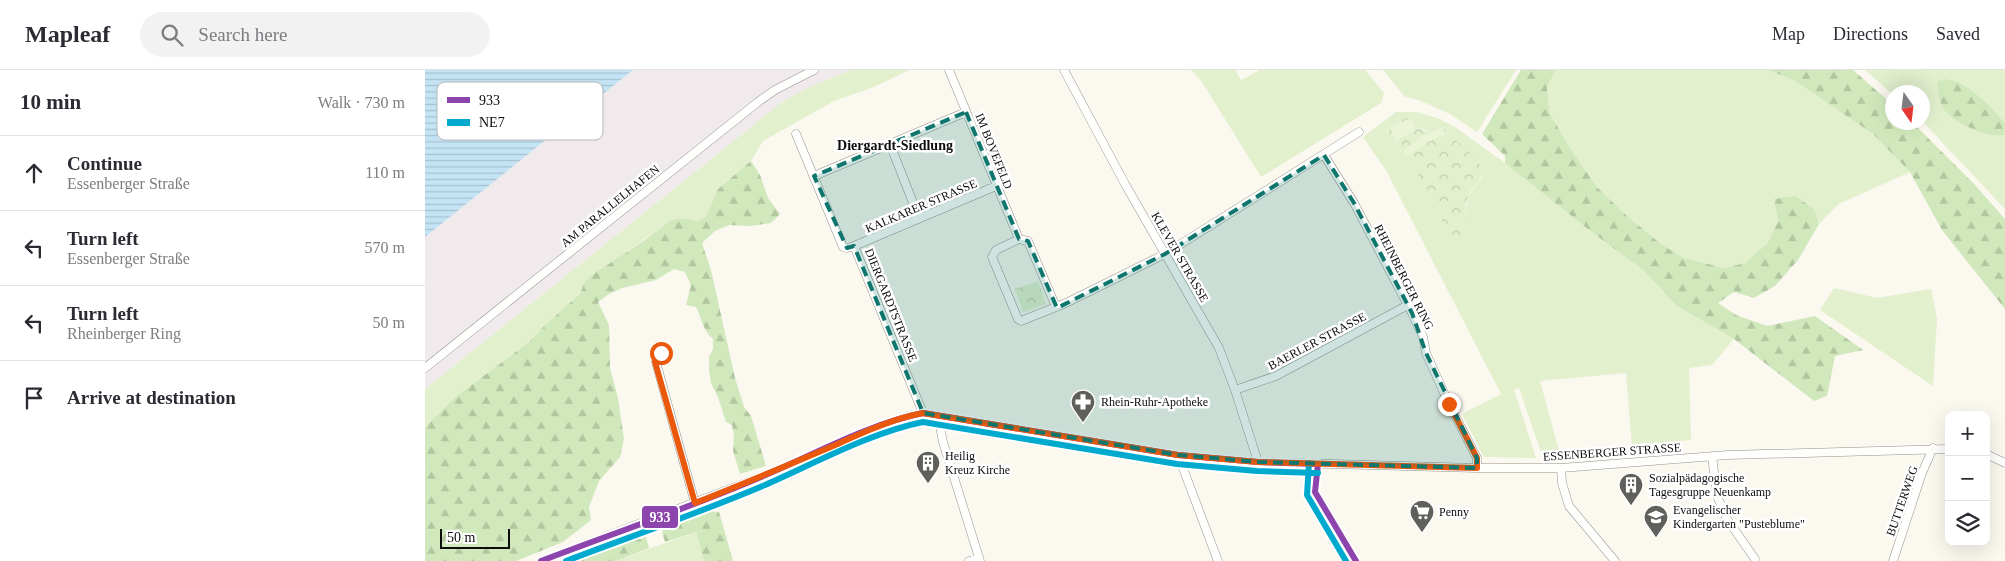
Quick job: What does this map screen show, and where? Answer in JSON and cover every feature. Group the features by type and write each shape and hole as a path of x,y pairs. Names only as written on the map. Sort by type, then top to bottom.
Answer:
{"street":[{"name":"AM PARALLELHAFEN","path":"425,368 758,102 781,86 813,70"},
{"name":"IM BOVEFELD","path":"949,70 1019,239 1028,241 1057,307"},
{"name":"KLEVER STRASSE","path":"1065,70 1165,254 1219,348 1235,390 1258,462"},
{"path":"814,176 966,112"},
{"path":"1019,239 995,250 992,257 1018,319 1026,321 1165,254 1359,132"},
{"name":"DIERGARDTSTRASSE","path":"796,134 843,247 854,246 923,413"},
{"path":"890,144 919,218"},
{"name":"RHEINBERGER RING","path":"1324,155 1354,203 1423,336 1426,353 1449,404 1477,458 1477,468"},
{"name":"KALKARER STRASSE","path":"854,246 997,186"},
{"name":"BAERLER STRASSE","path":"1235,390 1276,376 1408,306"},
{"path":"661,353 655,362 695,503"},
{"name":"ESSENBERGER STRASSE","path":"541,561 759,478 867,431 908,416 923,413 1178,455 1258,462 1477,468 1561,468 1712,456 1945,449"},
{"path":"939,416 943,442 980,559 969,561"},
{"name":"BUTTERWEG","path":"1893,561 1922,473 1933,448"},
{"path":"1178,455 1218,561"},
{"path":"1712,456 1717,496 1727,519 1755,558"},
{"path":"1990,456 2005,463"},
{"path":"1318,464 1315,492 1356,561"},
{"path":"1561,468 1562,483 1569,506 1615,561"}],"highlighted area":[{"path":"966,112 1019,239 1028,241 1057,308 1165,254 1324,155 1354,203 1412,313 1426,353 1477,458 1477,468 1258,462 1178,455 923,413 854,246 847,248 814,176"}],"shaded area":[{"path":"633,70 851,70 806,89 782,102 425,389 425,237 546,140 603,140 603,94"}],"green space":[{"path":"851,70 909,70 874,87 834,101 763,141 751,161 718,189 706,216 697,221 684,218 671,220 584,283 580,294 529,342 454,398 425,427 425,389 782,102 805,89"},
{"path":"1191,70 1235,70 1241,80 1260,70 1365,70 1384,93 1381,103 1261,177 1202,82"},
{"path":"1383,70 1516,70 1477,132 1450,114 1419,100 1405,97"},
{"path":"1521,70 1556,70 1547,87 1550,114 1572,151 1597,187 1627,216 1661,244 1684,258 1724,268 1745,263 1768,243 1778,221 1774,199 1795,196 1814,209 1819,224 1798,260 1775,286 1754,298 1734,292 1718,303 1736,315 1767,326 1815,316 1863,350 1835,356 1827,396 1814,401 1734,339 1677,306 1643,270 1505,163 1505,156 1482,134"},
{"path":"1556,70 1768,70 1795,81 1873,134 1910,172 1839,204 1819,224 1814,209 1774,199 1778,221 1768,244 1745,263 1724,268 1684,258 1661,244 1627,216 1597,187 1572,151 1550,114 1547,87"},
{"path":"1768,70 1853,70 1885,98 1885,130 1920,130 1974,184 2005,219 2005,309 1942,230 1910,172 1873,134 1795,81"},
{"path":"1865,70 2005,70 2005,209 1930,129 1930,85 1885,85 1885,88"},
{"path":"1944,79 1962,84 1978,95 2005,123 2004,135 1990,134 1973,129 1951,117 1944,109 1938,93 1937,82"},
{"path":"1396,112 1417,112 1437,118 1455,127 1505,163 1643,270 1677,306 1734,339 1712,365 1689,368 1691,440 1632,446 1626,373 1540,381 1560,454 1541,452 1519,388 1514,390 1536,458 1484,457 1462,414 1501,394 1387,172 1363,137","holes":["1410,116 1417,128 1446,134 1463,145 1482,176 1469,195 1464,217 1464,244 1450,246 1431,195 1386,129"]},
{"path":"1410,116 1417,128 1426,131 1444,126 1446,134 1463,145 1482,167 1481,176 1469,195 1466,207 1464,225 1465,244 1450,246 1431,196 1386,129"},
{"path":"1410,118 1416,130 1396,141 1390,128"},
{"path":"1443,127 1445,134 1426,143 1408,156 1403,151 1422,137"},
{"path":"751,161 760,175 768,198 780,214 771,223 751,226 729,225 715,231 702,243 711,270 735,378 744,407 751,416 766,466 740,474 733,451 734,435 732,425 726,422 718,397 711,383 709,357 713,349 713,339 705,329 696,307 686,305 691,285 685,272 674,269 656,280 622,288 598,302 609,325 610,368 618,398 624,439 620,457 599,481 589,507 591,520 563,542 516,561 425,561 425,427 454,398 529,342 580,294 584,283 592,275 671,220 684,218 697,221 706,216 718,189"},
{"path":"1038,281 1046,304 1023,312 1015,289"},
{"path":"1834,288 1877,298 1931,289 1937,318 1933,386 1820,310"},
{"path":"699,510 719,512 733,561 704,561 696,532 665,542 660,525"},
{"path":"696,532 704,561 616,561"},
{"path":"645,533 649,548 616,561 575,561 624,539"}],"water":[{"path":"425,70 633,70 603,94 603,82 437,82 437,140 546,140 425,237"}],"transit line":[{"name":"933","path":"541,561 734,488 861,432 923,413 1178,455 1258,462 1318,464"},
{"name":"NE7","path":"566,561 765,485 863,441 923,422 1177,464 1257,471 1318,473"},
{"name":"NE7","path":"1309,463 1307,495 1346,561"},
{"name":"933","path":"1318,464 1315,492 1356,561"}],"place":[{"name":"Rhein-Ruhr-Apotheke","path":"1083,423"},
{"name":"Heilig Kreuz Kirche","path":"928,484"},
{"name":"Sozialpädagogische Tagesgruppe Neuenkamp","path":"1631,506"},
{"name":"Penny","path":"1422,533"},
{"name":"Evangelischer Kindergarten \"Pusteblume\"","path":"1656,538"}],"district":[{"name":"Diergardt-Siedlung","path":"895,145"}],"route":[{"path":"661,353 655,362 695,503 759,478 867,431 908,416 923,413 1178,455 1258,462 1477,468 1477,458 1449,404"}]}
